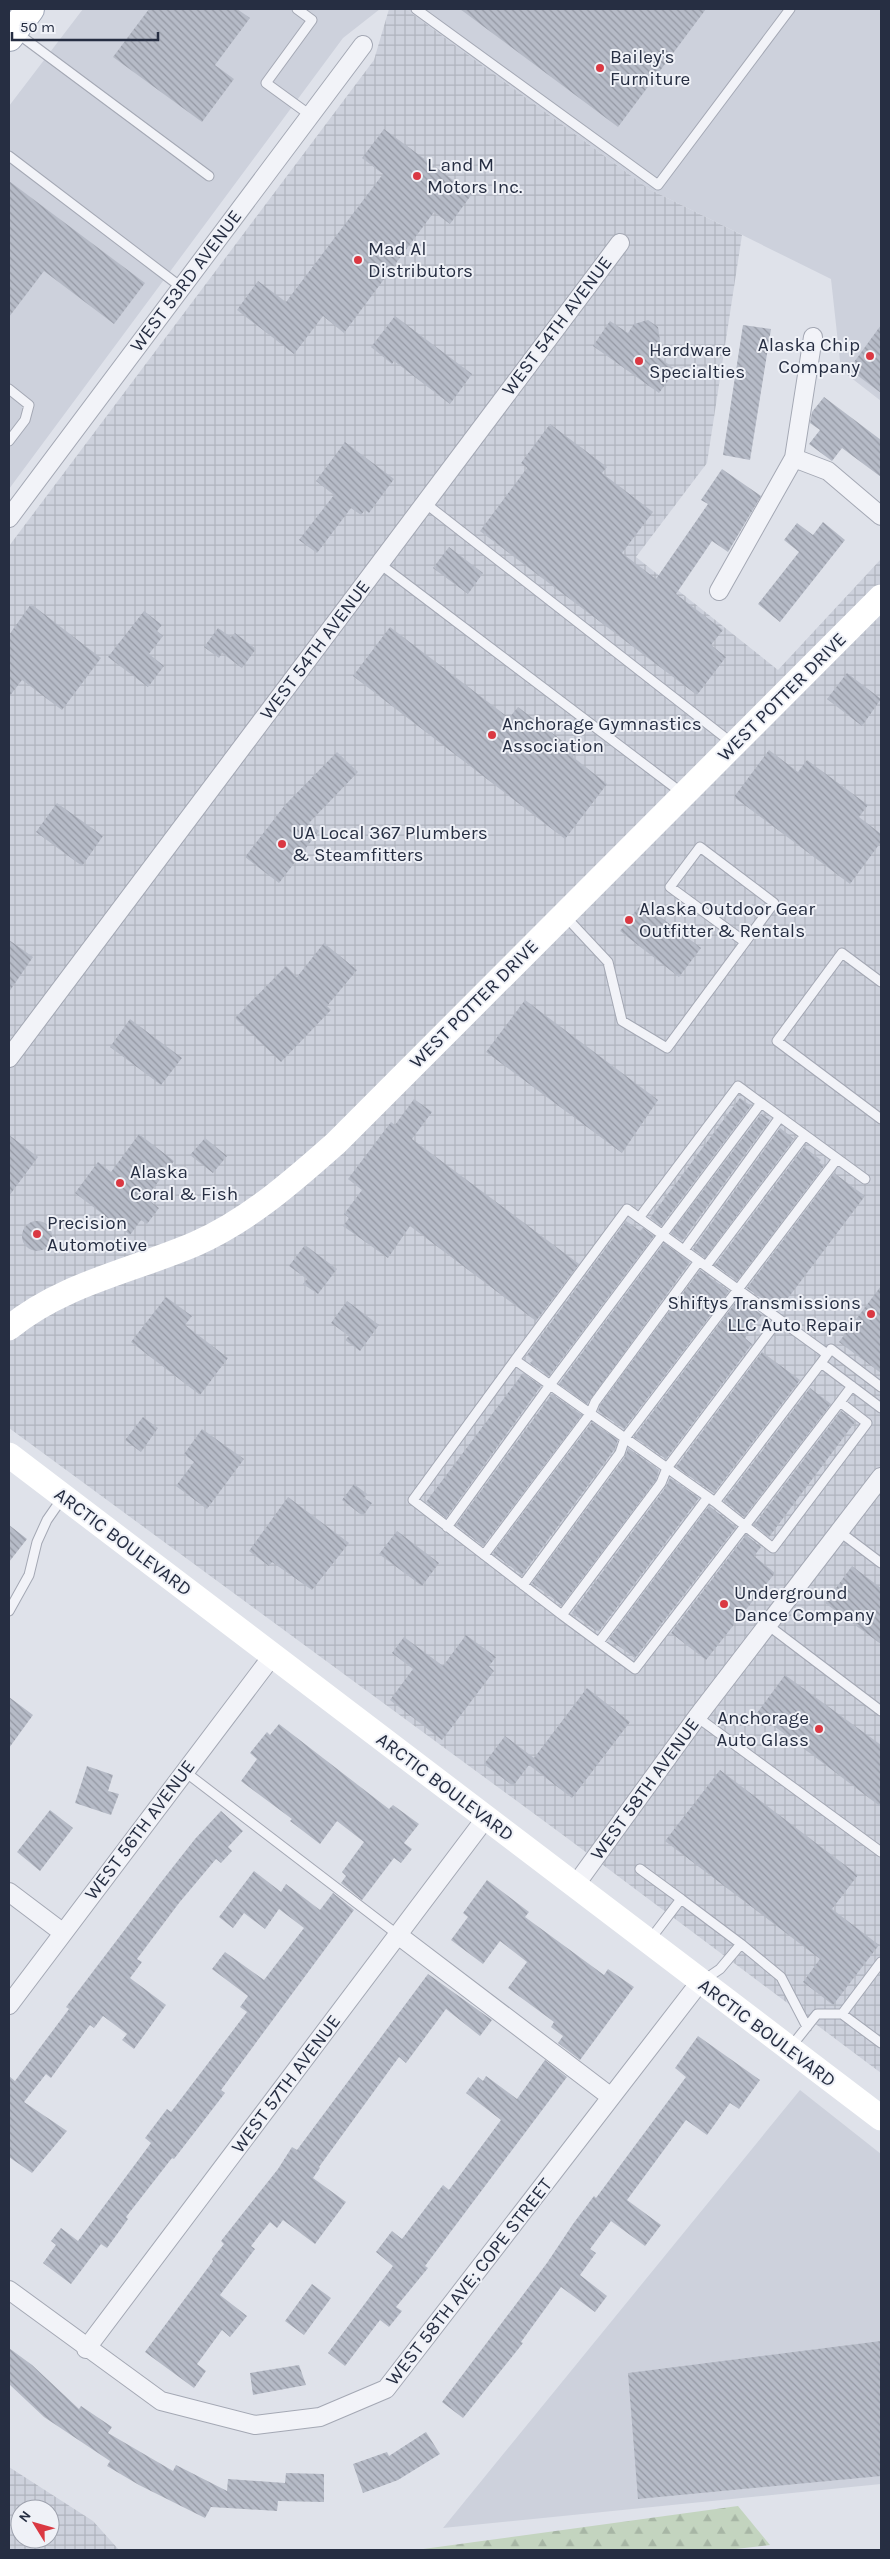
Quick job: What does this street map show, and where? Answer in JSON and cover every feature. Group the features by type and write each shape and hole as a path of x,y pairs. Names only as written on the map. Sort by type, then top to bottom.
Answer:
{"main road":[{"path":"11,34 30,9"},
{"name":"WEST POTTER DRIVE","path":"9,1328 30,1311 58,1296 196,1244 240,1220 281,1192 336,1143 881,597"},
{"name":"ARCTIC BOULEVARD","path":"9,1455 648,1943 789,2049 880,2114"}],"street":[{"name":"WEST 53RD AVENUE","path":"9,518 362,45"},
{"name":"WEST 54TH AVENUE","path":"9,1058 620,243"},
{"path":"719,591 794,458 813,336"},
{"path":"794,458 828,471 881,516"},
{"name":"WEST 58TH AVENUE","path":"574,1887 697,1717 769,1626 881,1477"},
{"name":"WEST 56TH AVENUE","path":"9,2005 62,1932 273,1656"},
{"name":"WEST 57TH AVENUE","path":"86,2349 485,1818"},
{"path":"9,1892 62,1932"},
{"path":"398,1935 611,2097"},
{"name":"WEST 58TH AVE; COPE STREET","path":"9,2290 86,2349 160,2401 255,2425 320,2417 386,2389 700,1982"}],"lane":[{"path":"297,9 312,20 266,83 310,115"},
{"path":"416,9 658,185 790,9"},
{"path":"11,34 210,176"},
{"path":"9,156 181,287"},
{"path":"9,389 29,405 25,420 9,441"},
{"path":"425,503 734,744"},
{"path":"380,564 684,794"},
{"path":"564,914 608,962 622,1021 667,1048 774,903 700,847 670,887 745,942"},
{"path":"881,982 842,953 777,1041 881,1119"},
{"path":"639,1218 738,1086 865,1179"},
{"path":"447,1527 550,1385 761,1103"},
{"path":"684,1250 780,1117"},
{"path":"484,1555 590,1414 595,1402 805,1135"},
{"path":"523,1585 620,1453 624,1438 837,1159"},
{"path":"852,1386 635,1669 413,1500 627,1209 779,1319 881,1387"},
{"path":"562,1615 661,1483 667,1468 779,1319"},
{"path":"599,1642 829,1351"},
{"path":"515,1360 711,1500 773,1548 867,1423 840,1402"},
{"path":"821,1363 881,1408"},
{"path":"9,1612 29,1575 37,1542 47,1520 63,1496"},
{"path":"840,1532 881,1563"},
{"path":"769,1626 881,1711"},
{"path":"697,1717 881,1852"},
{"path":"184,1771 398,1935"},
{"path":"640,1869 741,1944 781,1977 807,2027"},
{"path":"648,1943 681,1899"},
{"path":"700,1982 714,1975 741,1944"},
{"path":"842,2014 881,1962"},
{"path":"789,2049 817,2014 842,2014 881,2044"}],"shaded area":[{"path":"83,9 380,9 343,38 9,489 9,106"},
{"path":"389,9 406,9 649,189 742,235 707,463 636,557 778,670 881,559 881,2073 563,1835 9,1428 9,546 374,60"},
{"path":"406,9 881,9 881,401 841,370 831,279 649,189"},
{"path":"800,2090 881,2154 881,2484 443,2528"},
{"path":"9,2467 59,2499 10,2499 10,2549 60,2549 60,2500 93,2521 119,2550 9,2550"}],"green space":[{"path":"738,2506 770,2545 727,2550 416,2550"}],"building":[{"path":"149,9 237,9 250,18 215,65 234,79 202,122 113,57"},
{"name":"Bailey's Furniture","path":"460,9 706,9 618,127"},
{"path":"384,129 472,194 450,224 434,212 344,333 323,316 294,354 237,310 258,281 286,302 383,174 362,158"},
{"path":"9,181 145,283 114,324 44,271 9,317"},
{"path":"395,316 472,374 450,404 394,361 392,364 371,347"},
{"name":"Hardware Specialties","path":"648,320 658,327 660,341 652,352 676,370 659,393 593,346 610,321 628,333 634,324"},
{"path":"743,325 771,329 750,460 723,455"},
{"name":"Alaska Chip Company","path":"881,325 881,393 849,369"},
{"path":"824,397 881,440 881,477 842,448 832,461 809,444 820,430 810,423 812,412"},
{"path":"550,424 607,467 602,473 653,512 622,553 656,579 708,504 701,500 722,469 761,496 728,552 712,541 676,594 723,630 711,645 726,657 697,695 480,531 527,468 521,463"},
{"path":"345,442 394,479 369,513 365,510 361,515 351,508 317,553 299,540 334,495 316,481"},
{"path":"823,522 845,540 780,622 758,604 799,552 784,540 797,523 813,535"},
{"path":"449,547 483,573 468,594 433,568"},
{"path":"31,604 101,658 62,710 22,680 9,697 9,635"},
{"path":"144,611 162,625 157,631 163,636 149,654 164,666 148,687 108,657"},
{"name":"Anchorage Gymnastics Association","path":"390,627 509,718 518,707 577,752 573,757 607,784 565,839 353,676"},
{"path":"218,628 231,637 235,633 256,649 242,668 222,653 219,658 204,647"},
{"path":"847,673 881,699 862,726 827,699"},
{"path":"769,750 798,772 807,760 868,805 859,817 881,834 881,842 850,884 734,797"},
{"path":"337,752 358,772 309,823 319,831 279,883 245,857 285,805"},
{"path":"57,803 103,836 82,866 36,832"},
{"path":"642,903 701,948 679,977 620,931"},
{"path":"9,940 33,957 9,992"},
{"path":"324,943 357,970 327,1006 331,1010 281,1062 235,1018 286,966 297,977"},
{"path":"525,1000 658,1100 622,1153 486,1052"},
{"path":"130,1019 182,1058 161,1085 110,1047"},
{"path":"740,1098 751,1106 661,1226 650,1218"},
{"path":"414,1099 432,1112 412,1139 579,1264 536,1321 410,1226 388,1258 343,1226 349,1218 344,1214 362,1190 348,1179 391,1122 395,1125"},
{"path":"761,1114 770,1120 682,1241 671,1233"},
{"path":"780,1128 794,1139 705,1258 693,1249"},
{"name":"Alaska Coral & Fish","path":"139,1134 174,1161 146,1198 159,1208 147,1224 141,1220 130,1235 75,1193 98,1162 111,1172"},
{"path":"9,1135 38,1157 9,1196"},
{"path":"205,1138 227,1156 213,1173 190,1155"},
{"path":"804,1147 821,1160 819,1162 824,1166 737,1281 715,1265"},
{"path":"834,1173 865,1196 779,1310 747,1288"},
{"name":"Precision Automotive","path":"37,1221 43,1222 51,1230 51,1242 43,1250 37,1251 31,1250 23,1242 22,1236 23,1230 31,1222"},
{"path":"626,1221 640,1231 643,1228 654,1236 549,1376 530,1363 533,1360 527,1355"},
{"path":"664,1243 690,1262 587,1404 559,1384"},
{"path":"305,1245 337,1269 318,1294 303,1284 307,1279 289,1266"},
{"path":"700,1270 729,1291 624,1429 598,1411 600,1405"},
{"name":"Shiftys Transmissions LLC Auto Repair","path":"881,1286 881,1373 839,1342"},
{"path":"166,1297 192,1316 185,1325 228,1358 200,1395 131,1342"},
{"path":"739,1298 762,1315 745,1338 752,1344 666,1459 634,1437"},
{"path":"347,1301 379,1325 360,1351 345,1340 349,1336 331,1323"},
{"path":"762,1352 800,1380 714,1493 676,1467"},
{"path":"523,1373 541,1386 446,1518 426,1502"},
{"path":"810,1388 831,1404 744,1517 724,1501"},
{"path":"552,1394 582,1415 483,1546 456,1525"},
{"path":"841,1411 855,1422 769,1537 754,1525"},
{"path":"143,1417 158,1428 141,1452 125,1440"},
{"path":"592,1422 618,1440 614,1450 522,1575 493,1553"},
{"path":"202,1429 244,1459 207,1509 176,1486 194,1462 184,1454"},
{"path":"628,1448 659,1470 656,1480 562,1605 532,1583 625,1457"},
{"path":"670,1478 699,1498 599,1631 595,1630 572,1613 666,1487"},
{"path":"354,1484 367,1494 364,1498 372,1503 363,1516 342,1500"},
{"path":"288,1497 349,1543 312,1590 272,1562 269,1566 249,1551"},
{"path":"709,1506 736,1527 635,1658 609,1639"},
{"path":"9,1525 27,1539 9,1562"},
{"path":"397,1531 439,1563 422,1586 379,1554"},
{"name":"Underground Dance Company","path":"746,1535 761,1547 754,1556 775,1573 706,1660 671,1633"},
{"path":"852,1566 881,1588 881,1644 825,1603"},
{"path":"466,1635 496,1657 489,1666 494,1671 442,1740 390,1700 413,1669 392,1653 404,1637 443,1666"},
{"name":"Anchorage Auto Glass","path":"785,1675 881,1745 881,1807 757,1713"},
{"path":"587,1688 630,1722 572,1798 529,1765 513,1786 484,1764 505,1736 534,1758"},
{"path":"9,1697 33,1715 9,1748"},
{"path":"279,1724 389,1809 393,1805 419,1824 404,1843 412,1849 401,1863 394,1858 362,1900 341,1883 346,1876 342,1872 364,1842 337,1821 320,1844 290,1821 292,1819 241,1781 257,1759 250,1753 267,1732 270,1735"},
{"path":"87,1766 113,1775 108,1791 119,1794 111,1815 75,1803"},
{"path":"720,1770 858,1875 832,1909 879,1945 833,2005 803,1982 820,1959 665,1841"},
{"path":"50,1810 73,1828 40,1871 17,1852"},
{"path":"221,1811 243,1831 228,1847 232,1851 221,1863 216,1859 179,1903 137,1959 142,1962 130,1978 166,2005 134,2049 122,2040 127,2034 103,2016 94,2028 90,2025 51,2078 46,2074 24,2102 67,2131 32,2173 9,2157 9,2076 15,2081 69,2009 66,2007 158,1886 195,1839"},
{"path":"254,1871 281,1892 286,1884 320,1910 333,1893 354,1910 221,2090 225,2093 126,2217 128,2219 107,2248 101,2244 71,2284 43,2263 56,2245 51,2241 61,2228 78,2241 151,2143 145,2138 167,2109 171,2112 247,2012 240,2007 248,1996 212,1969 225,1952 264,1980 304,1928 279,1909 265,1929 244,1913 233,1928 219,1917"},
{"path":"487,1880 529,1912 525,1917 604,1975 608,1969 634,1987 580,2060 558,2043 563,2036 551,2027 554,2022 508,1988 527,1962 500,1941 483,1964 451,1940 468,1917 463,1913"},
{"path":"428,1974 492,2020 480,2036 446,2009 406,2063 399,2057 313,2178 346,2202 315,2244 283,2220 277,2228 270,2222 251,2246 255,2249 220,2295 247,2316 230,2337 222,2330 197,2364 206,2371 194,2388 145,2352 213,2261 212,2259 224,2244 221,2241 278,2169 292,2147 297,2150"},
{"path":"698,2036 760,2080 739,2109 730,2103 707,2135 686,2120 627,2200 661,2225 645,2246 611,2221 590,2249 596,2253 580,2275 607,2296 595,2312 561,2287 521,2342 523,2343 463,2418 442,2402 547,2263 594,2196 596,2198 686,2077 675,2068"},
{"path":"545,2060 567,2077 425,2266 428,2268 396,2307 402,2311 389,2327 380,2320 345,2366 328,2353 393,2266 376,2252 392,2231 402,2239 443,2185 449,2190 501,2120 466,2093 478,2077 483,2081 486,2076 517,2099"},
{"path":"312,2284 331,2298 304,2335 285,2321"},
{"path":"881,2341 881,2476 638,2499 628,2373"},
{"path":"9,2348 32,2365 79,2409 81,2406 112,2427 108,2433 173,2471 176,2465 227,2491 228,2479 285,2483 286,2473 324,2474 324,2502 278,2501 277,2511 211,2507 205,2518 139,2485 107,2466 110,2461 44,2417 9,2384"},
{"path":"299,2365 306,2385 253,2395 250,2373"},
{"path":"426,2432 440,2454 398,2480 363,2493 353,2464 387,2452 389,2456"}],"place":[{"name":"Bailey's Furniture","path":"600,68"},
{"name":"L and M Motors Inc.","path":"417,176"},
{"name":"Mad Al Distributors","path":"358,260"},
{"name":"Alaska Chip Company","path":"870,356"},
{"name":"Hardware Specialties","path":"639,361"},
{"name":"Anchorage Gymnastics Association","path":"492,735"},
{"name":"UA Local 367 Plumbers & Steamfitters","path":"282,844"},
{"name":"Alaska Outdoor Gear Outfitter & Rentals","path":"629,920"},
{"name":"Alaska Coral & Fish","path":"120,1183"},
{"name":"Precision Automotive","path":"37,1234"},
{"name":"Shiftys Transmissions LLC Auto Repair","path":"871,1314"},
{"name":"Underground Dance Company","path":"724,1604"},
{"name":"Anchorage Auto Glass","path":"819,1729"}]}
